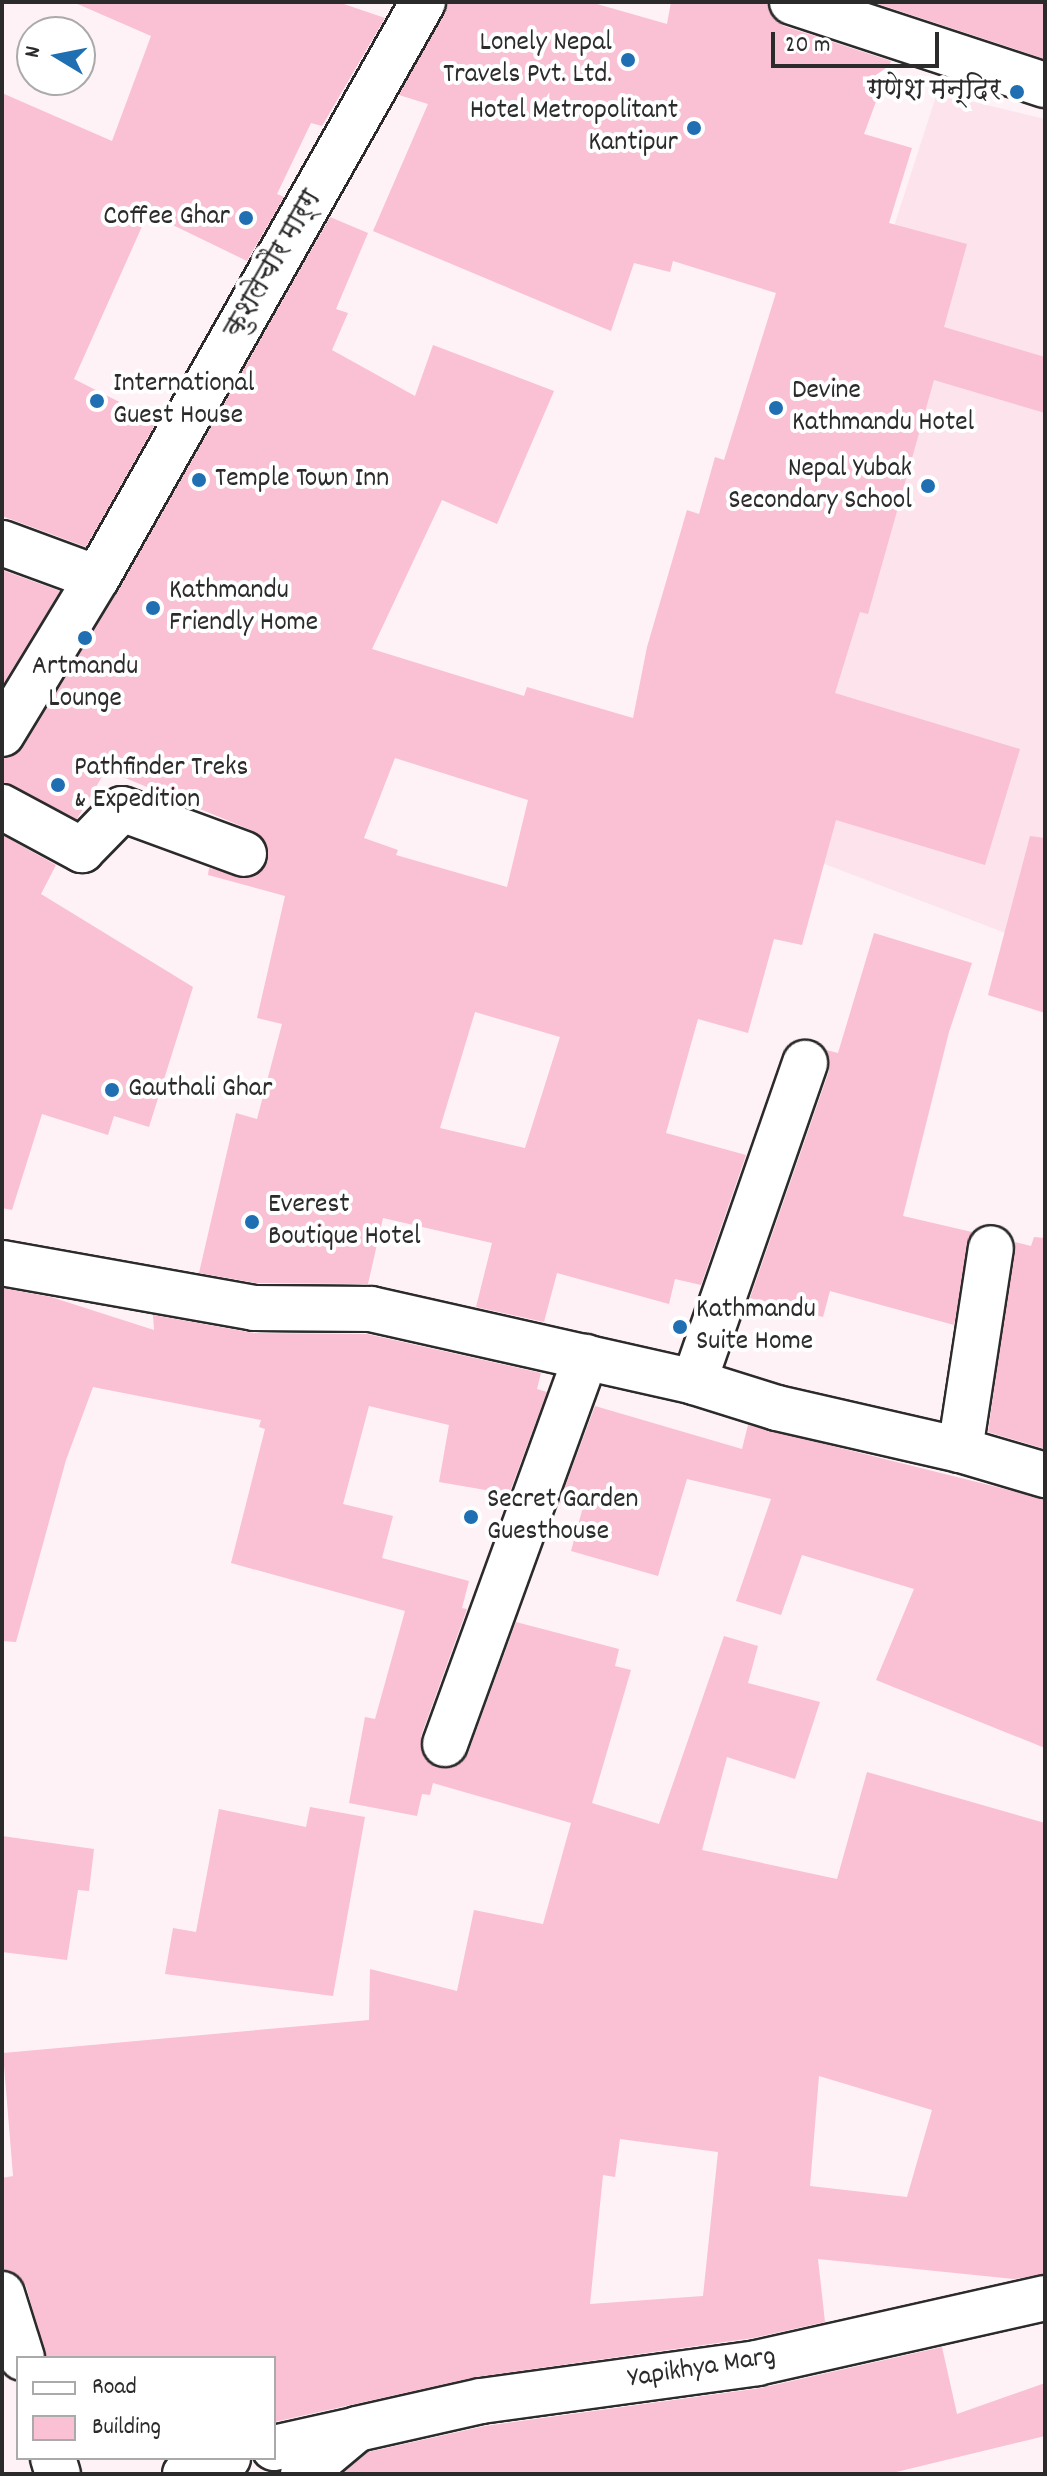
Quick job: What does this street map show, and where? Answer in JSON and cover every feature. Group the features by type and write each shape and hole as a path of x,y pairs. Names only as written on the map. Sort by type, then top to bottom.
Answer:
{"street":[{"name":"कुशलेचौर मार्ग","path":"2,734 97,578 423,2"},
{"path":"792,2 1045,85"},
{"path":"2,543 97,578"},
{"path":"2,807 82,850 122,809 244,854"},
{"path":"694,1382 805,1063"},
{"path":"960,1450 991,1248"},
{"path":"2,1263 254,1308 371,1309 694,1382 777,1408 960,1450 1045,1475"},
{"path":"445,1744 586,1357"},
{"path":"2,2294 21,2356"},
{"name":"Yapikhya Marg","path":"276,2448 481,2401 757,2363 1045,2298"},
{"name":"Yapikhya Marg","path":"303,2474 357,2429"},
{"path":"185,2474 223,2460"}],"shaded area":[{"name":"Nepal Yubak Secondary School","path":"937,93 1045,119 1045,948 730,828 764,629"}],"building":[{"path":"73,2 338,2 385,18 322,126 311,123 277,194 284,197 247,261 148,213 74,379 157,421 86,547 2,516 2,93 112,141 151,36"},
{"path":"448,2 590,2 667,24 671,2 768,2 773,18 784,26 891,61 864,134 912,148 889,223 967,244 944,327 1045,357 1045,413 934,380 868,614 860,612 835,693 1020,749 985,865 836,820 802,945 774,939 748,1033 698,1019 666,1133 746,1155 701,1285 675,1279 669,1304 557,1273 544,1322 476,1307 492,1243 383,1218 368,1284 256,1283 199,1273 236,1113 257,1119 282,1024 257,1018 285,896 208,875 209,868 249,878 267,863 268,849 253,831 106,770 77,819 2,782 2,759 23,747 118,591 330,217 368,233 336,309 348,313 332,350 415,396 433,345 554,391 497,524 442,500 372,649 524,696 527,687 633,718 647,647 687,510 699,514 715,457 724,460 776,293 673,261 670,272 634,263 611,331 373,231 428,104 399,95","holes":["395,758 528,800 507,887 396,855 398,850 364,838","475,1012 560,1037 525,1148 440,1128"]},
{"path":"872,2 1045,2 1045,59"},
{"path":"2,570 60,591 2,686"},
{"path":"2,835 56,865 41,894 193,987 149,1127 114,1116 108,1135 42,1114 12,1210 2,1208"},
{"path":"1030,836 1045,838 1045,1013 988,995"},
{"path":"874,933 972,963 949,1032 903,1216 972,1232 954,1325 830,1291 823,1317 750,1298 829,1071 826,1050 838,1053"},
{"path":"1034,1237 1045,1238 1045,1449 988,1432 1015,1242 1031,1246"},
{"path":"2,1288 51,1297 154,1330 153,1315 254,1333 367,1334 541,1373 537,1389 547,1392 509,1494 439,1482 449,1425 369,1406 343,1504 393,1516 382,1558 469,1581 462,1608 467,1609 421,1736 425,1759 436,1767 450,1768 468,1753 516,1622 619,1649 615,1666 631,1670 592,1803 659,1824 724,1636 758,1646 748,1683 820,1702 795,1779 727,1757 702,1850 837,1879 867,1772 1045,1823 1045,2274 1014,2279 818,2259 825,2322 753,2338 476,2377 276,2422 276,2356 45,2356 26,2286 18,2275 2,2270 2,2178 13,2176 3,2053 369,2020 370,1969 457,1991 474,1910 543,1924 571,1823 433,1783 430,1795 422,1794 417,1816 349,1803 365,1717 375,1719 405,1611 231,1563 265,1429 259,1427 261,1420 93,1387 66,1460 16,1642 2,1641","holes":["819,2076 932,2110 907,2197 810,2186","620,2139 718,2152 703,2296 590,2304 603,2175 615,2177"]},
{"path":"595,1406 742,1449 748,1425 1045,1499 1045,1748 876,1680 914,1589 802,1555 781,1615 736,1601 771,1499 687,1479 658,1576 571,1551 583,1507 559,1503"},
{"path":"310,1807 365,1817 333,1996 165,1974 173,1928 196,1932 219,1809 306,1827"},
{"path":"2,1836 94,1849 89,1891 78,1890 67,1960 2,1952"},
{"path":"942,2347 957,2414 1045,2383 1045,2436 888,2474 342,2474 368,2452 485,2426 761,2388"}],"place":[{"name":"Lonely Nepal Travels Pvt. Ltd.","path":"628,60"},
{"name":"गणेश मन्दिर","path":"1017,92"},
{"name":"Hotel Metropolitant Kantipur","path":"694,128"},
{"name":"Coffee Ghar","path":"246,218"},
{"name":"International Guest House","path":"97,401"},
{"name":"Devine Kathmandu Hotel","path":"776,408"},
{"name":"Temple Town Inn","path":"199,480"},
{"name":"Nepal Yubak Secondary School","path":"928,486"},
{"name":"Kathmandu Friendly Home","path":"153,608"},
{"name":"Artmandu Lounge","path":"85,638"},
{"name":"Pathfinder Treks & Expedition","path":"58,785"},
{"name":"Gauthali Ghar","path":"112,1090"},
{"name":"Everest Boutique Hotel","path":"252,1222"},
{"name":"Kathmandu Suite Home","path":"680,1327"},
{"name":"Secret Garden Guesthouse","path":"471,1517"}]}
